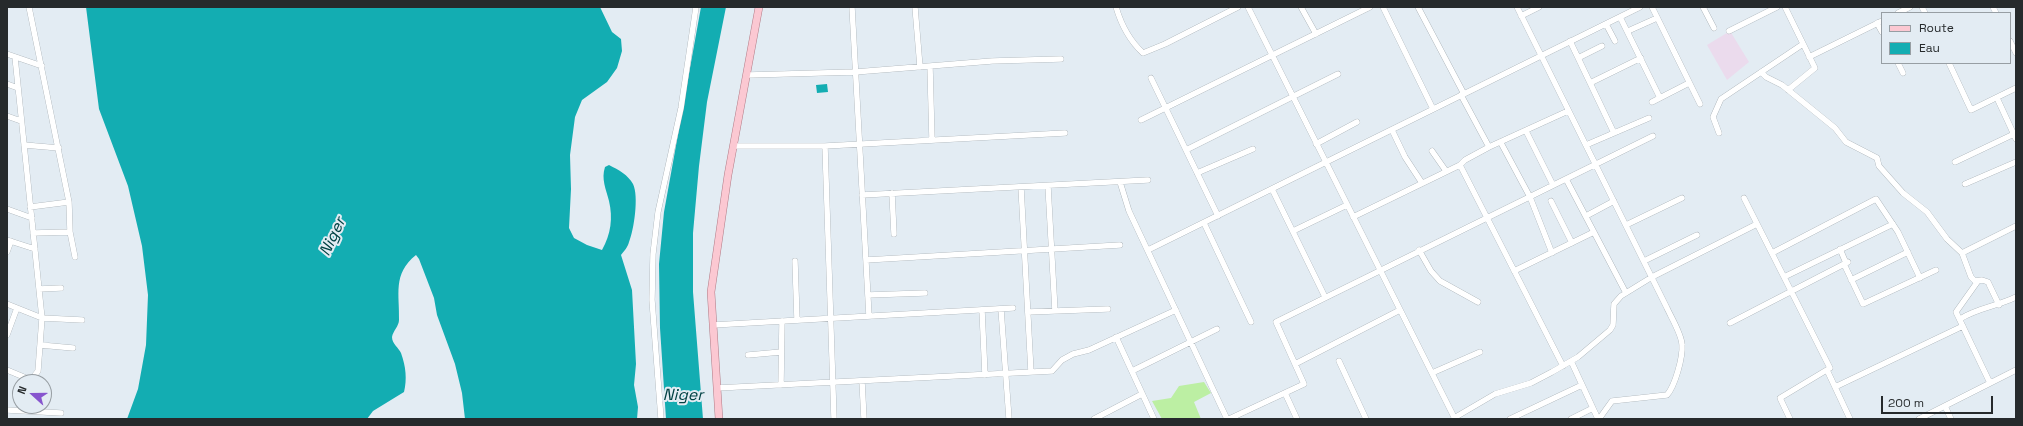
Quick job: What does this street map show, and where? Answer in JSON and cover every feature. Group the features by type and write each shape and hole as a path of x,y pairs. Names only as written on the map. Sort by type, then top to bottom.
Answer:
{"main road":[{"path":"719,419 712,285 734,146 748,75 759,7"}],"street":[{"path":"29,7 69,202 70,232 75,257"},
{"path":"661,419 652,300 653,254 660,205 681,108 696,7"},
{"path":"852,7 869,316"},
{"path":"915,7 920,67"},
{"path":"1116,7 1120,22 1137,48 1143,53 1165,44 1238,7"},
{"path":"1248,7 1454,418 1495,394 1531,382 1571,361 1610,330 1612,325 1614,304 1617,299 1652,277 1757,224"},
{"path":"1301,7 1316,34"},
{"path":"1141,120 1370,7"},
{"path":"1383,7 1433,109"},
{"path":"1418,7 1489,147"},
{"path":"1517,7 1652,277 1682,344 1679,365 1672,387 1667,395 1612,400 1598,419 1571,361"},
{"path":"1522,16 1539,7"},
{"path":"1148,250 1640,7"},
{"path":"1652,7 1700,104"},
{"path":"1703,7 1714,28"},
{"path":"1729,32 1777,7"},
{"path":"1785,7 1815,68 1788,90"},
{"path":"1900,12 1910,7"},
{"path":"1620,17 1660,98"},
{"path":"1628,31 1658,18"},
{"path":"1809,56 1880,22"},
{"path":"1606,24 1615,41"},
{"path":"1570,41 1614,133"},
{"path":"1720,133 1713,117 1721,99 1803,44"},
{"path":"2011,44 2016,54"},
{"path":"1578,58 1602,46"},
{"path":"7,54 42,66"},
{"path":"7,370 31,380 38,371 42,318 15,57"},
{"path":"1590,83 1641,58"},
{"path":"748,75 855,72 992,61 1061,59"},
{"path":"1898,64 1903,73"},
{"path":"1949,64 1971,110 2016,88"},
{"path":"930,66 932,140"},
{"path":"1761,72 1788,90 1835,128 1846,142 1877,158 1879,166 1903,194 1927,212 1947,238 1962,253 1971,277 1978,281 1982,280 1988,282 1999,305"},
{"path":"1186,150 1338,74"},
{"path":"1151,78 1218,216"},
{"path":"1652,102 1689,83"},
{"path":"7,84 18,88"},
{"path":"1955,162 2015,138 1997,98"},
{"path":"1353,217 1460,164 1489,147 1501,143 1568,111"},
{"path":"7,116 22,121"},
{"path":"1586,145 1649,118"},
{"path":"1316,144 1357,122"},
{"path":"1392,130 1422,183"},
{"path":"1526,131 1553,185"},
{"path":"734,146 825,146 1065,132"},
{"path":"1120,182 1129,211 1228,419 1304,384 1276,322 1419,250 1653,136"},
{"path":"1501,143 1530,197 1552,253"},
{"path":"24,145 59,148"},
{"path":"825,146 834,419"},
{"path":"1197,173 1253,149"},
{"path":"1432,151 1446,171"},
{"path":"1965,184 2016,162"},
{"path":"1460,164 1563,366"},
{"path":"1566,179 1626,293"},
{"path":"862,195 1148,180"},
{"path":"1048,186 1055,311"},
{"path":"1020,187 1032,372"},
{"path":"1272,189 1326,297"},
{"path":"892,193 894,234"},
{"path":"1626,226 1682,198"},
{"path":"1744,198 1830,368 1780,398 1790,419"},
{"path":"1772,253 1876,199 1893,224 1920,278"},
{"path":"1551,201 1572,244"},
{"path":"1586,216 1614,201"},
{"path":"30,207 69,202"},
{"path":"1293,231 1347,205"},
{"path":"7,209 32,218"},
{"path":"1204,223 1251,322"},
{"path":"1784,277 1893,224"},
{"path":"1962,253 2016,226"},
{"path":"33,233 70,232"},
{"path":"1514,270 1572,244 1594,232"},
{"path":"1644,261 1697,235"},
{"path":"7,252 9,241 35,250"},
{"path":"866,260 1120,245"},
{"path":"1840,249 1851,280 1863,304 1936,270"},
{"path":"1419,250 1440,281 1478,302"},
{"path":"1851,280 1908,252"},
{"path":"795,261 797,320"},
{"path":"1730,322 1846,263"},
{"path":"1978,281 1956,312 1990,383"},
{"path":"39,289 61,288"},
{"path":"868,295 925,293"},
{"path":"1960,319 1978,310 1999,305 2016,297"},
{"path":"7,304 42,318 82,320"},
{"path":"7,335 17,308"},
{"path":"713,325 1013,308"},
{"path":"1001,309 1009,419"},
{"path":"1028,312 1108,309"},
{"path":"982,310 985,374"},
{"path":"717,388 1052,371 1059,363 1073,354 1089,350 1176,310"},
{"path":"1295,364 1400,310"},
{"path":"781,385 782,321"},
{"path":"1835,387 1963,326"},
{"path":"1132,371 1217,329"},
{"path":"1116,337 1154,419"},
{"path":"40,345 73,348"},
{"path":"748,354 781,352"},
{"path":"1432,373 1480,352"},
{"path":"1339,361 1366,419"},
{"path":"1827,370 1850,419"},
{"path":"1919,419 2016,370"},
{"path":"862,381 864,419"},
{"path":"1510,419 1582,385"},
{"path":"1285,393 1297,419"},
{"path":"1094,419 1142,394"},
{"path":"1945,406 1951,419"},
{"path":"1571,419 1593,408"},
{"path":"7,410 61,413"}],"shaded area":[{"path":"1730,31 1749,62 1727,80 1707,45"}],"green space":[{"path":"1204,382 1211,393 1194,402 1201,419 1162,419 1152,401 1171,398 1179,386"}],"water":[{"path":"86,7 600,7 612,32 621,39 622,51 617,68 607,82 582,100 575,117 570,155 571,189 569,228 574,238 587,245 602,250 609,232 611,220 609,201 604,184 605,167 609,165 629,178 635,189 636,204 631,237 626,249 621,255 632,290 636,364 634,385 638,407 637,419 465,419 462,393 455,364 437,315 434,298 419,259 416,255 408,262 400,277 398,293 399,322 392,337 393,342 401,353 404,363 406,382 404,392 373,411 367,419 127,419 138,389 146,345 148,295 142,246 128,186 99,109"},
{"name":"Niger","path":"701,7 726,7 707,102 693,233 693,292 703,419 666,419 660,328 659,264 664,212"},
{"path":"827,84 828,92 817,93 816,85"}]}
